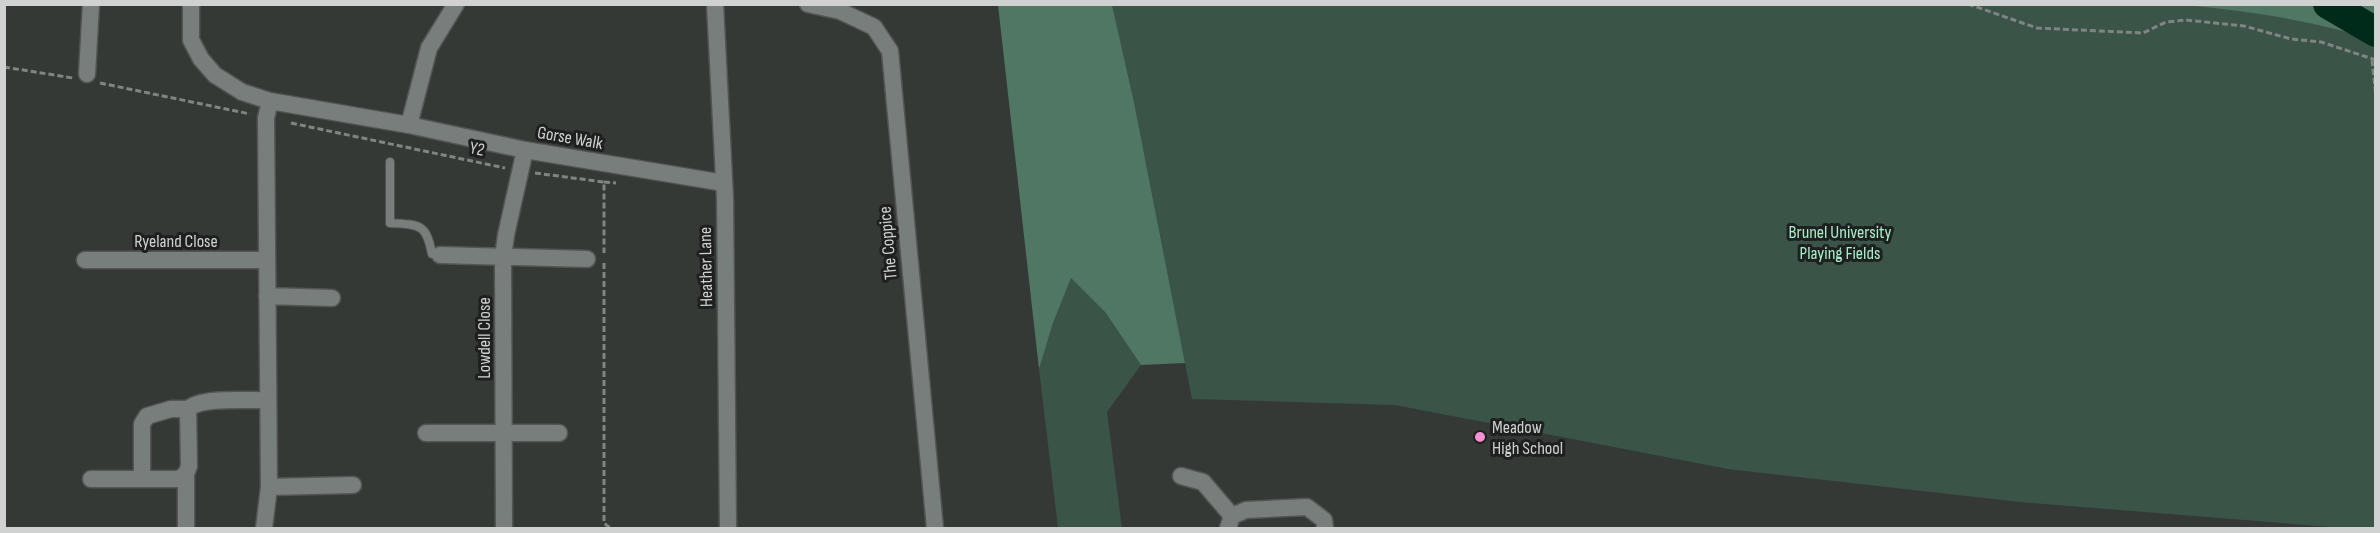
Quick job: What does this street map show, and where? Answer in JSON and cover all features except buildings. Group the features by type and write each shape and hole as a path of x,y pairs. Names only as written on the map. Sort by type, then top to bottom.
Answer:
{"street":[{"path":"88,79 91,4"},
{"name":"Gorse Walk","path":"191,4 191,39 201,59 215,75 242,92 270,101 409,125 525,150 724,183"},
{"path":"409,125 429,48 456,4"},
{"name":"Heather Lane","path":"716,4 724,183 728,528"},
{"name":"The Coppice","path":"808,4 840,11 874,27 890,51 935,528"},
{"path":"264,528 269,487 266,118 270,101"},
{"name":"Lowdell Close","path":"504,528 503,258 525,150"},
{"path":"440,255 587,259"},
{"name":"Ryeland Close","path":"85,260 267,260"},
{"path":"267,296 332,298"},
{"path":"142,479 142,424 147,416 164,410 188,410 203,402 268,400"},
{"path":"186,528 186,474 189,466 188,410"},
{"path":"426,433 559,433"},
{"path":"91,479 179,478 186,474"},
{"path":"1181,476 1203,482 1230,522 1246,510 1307,507 1324,520 1324,528"},
{"path":"269,487 353,485"}],"lane":[{"path":"390,162 390,223 418,225 425,229 432,254 440,255"}],"path":[{"path":"1968,4 2037,28 2144,33 2166,22 2186,20 2244,26 2291,39 2321,42 2374,60 2376,97"},
{"name":"Y2","path":"4,68 88,79 520,171 603,182 604,523 610,528"}],"green space":[{"name":"Brunel University Playing Fields","path":"2185,4 2282,18 2329,27 2375,40 2375,527 2343,528 2020,502 1728,469 1395,405 1192,399 1134,102 1112,5"},
{"path":"998,5 1112,5 1134,102 1185,363 1141,365 1105,312 1071,278 1053,323 1039,369"},
{"path":"2185,5 2375,5 2375,40 2329,27 2281,18"},
{"path":"1071,278 1105,312 1141,365 1107,412 1122,528 1058,528 1039,369 1053,323"}],"waterway":[{"path":"2328,4 2376,32"}],"place":[{"name":"Meadow High School","path":"1480,437"}]}
